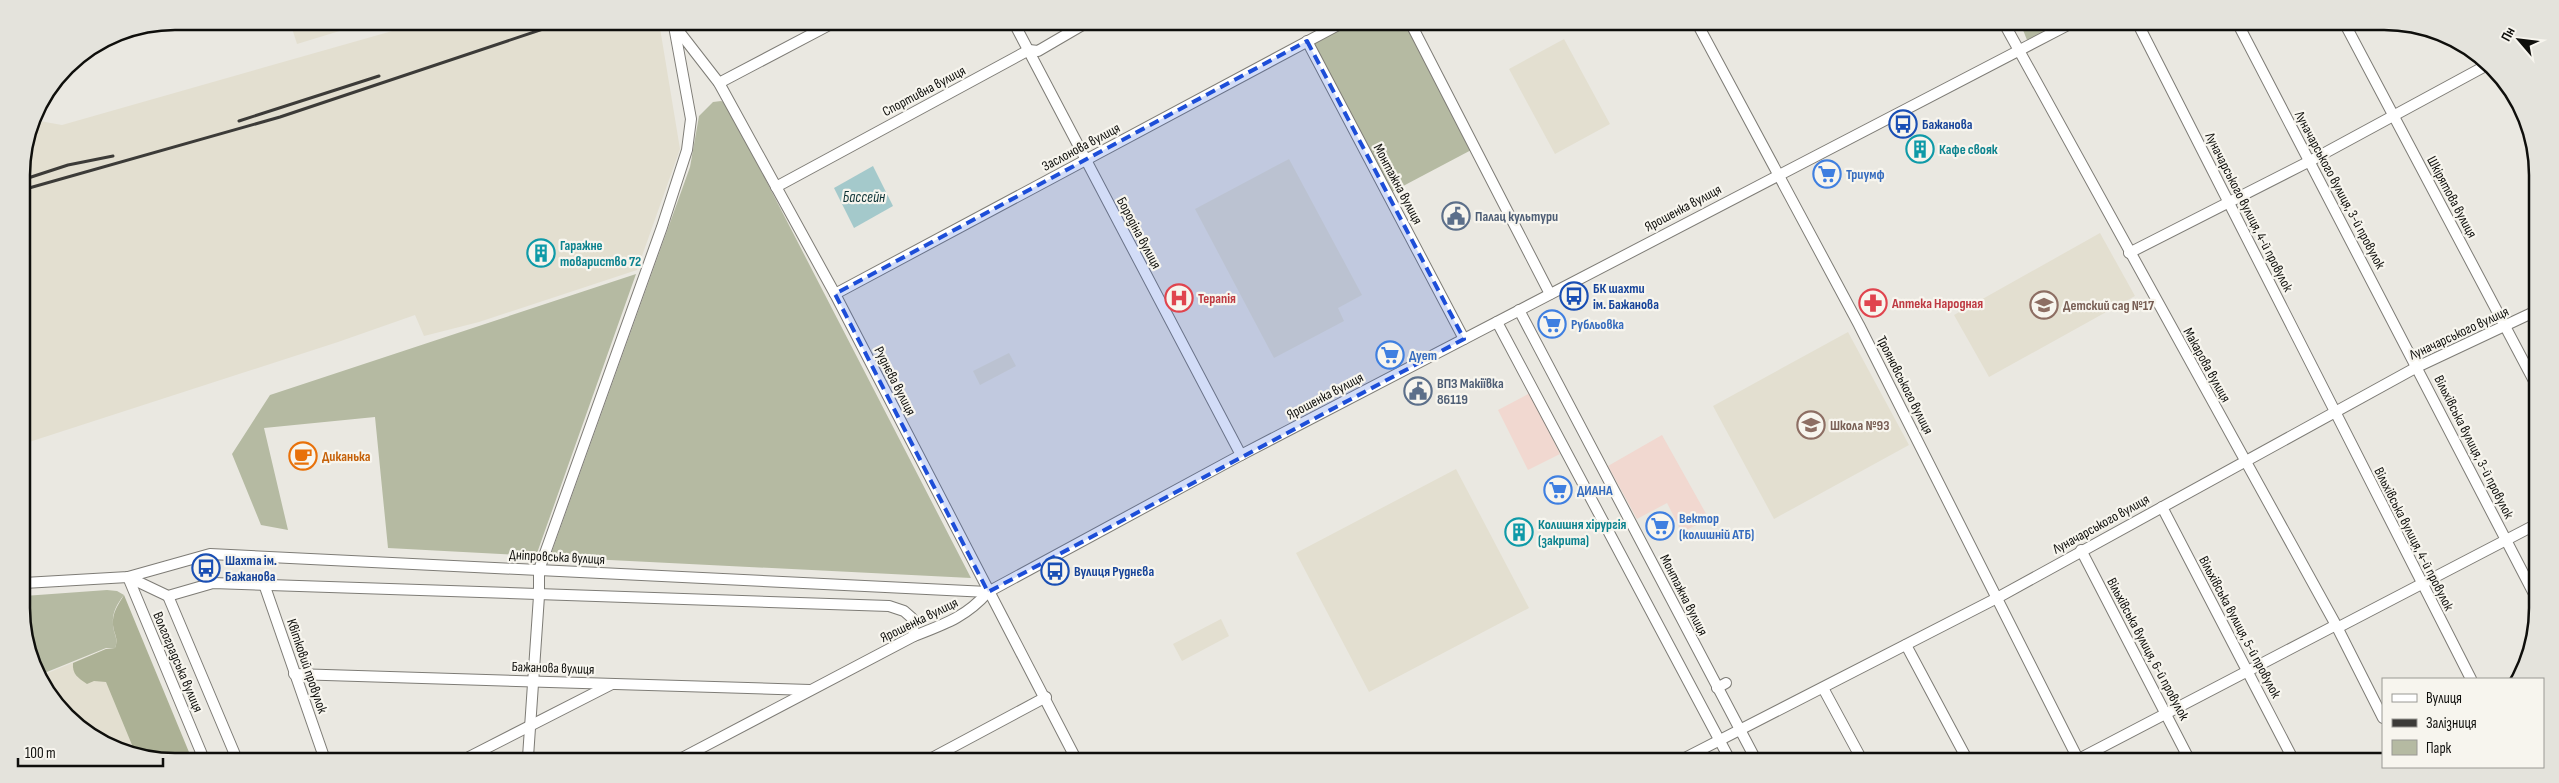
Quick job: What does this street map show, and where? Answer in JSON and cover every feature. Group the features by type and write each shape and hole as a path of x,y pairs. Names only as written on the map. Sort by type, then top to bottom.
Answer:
{"street":[{"path":"528,753 539,596 539,570 659,236 687,150 691,119 675,30"},
{"name":"Руднєва вулиця","path":"679,30 719,83 776,187 834,294 988,592 1046,697 1073,753"},
{"path":"719,83 820,30"},
{"name":"Бородіна вулиця","path":"1018,30 1241,455"},
{"name":"Спортивна вулиця","path":"776,187 1029,50 1038,51 1074,30"},
{"name":"Заслонова вулиця","path":"834,294 1328,30"},
{"path":"1414,30 1550,294"},
{"name":"Трояновського вулиця","path":"1701,30 1859,325 2074,753"},
{"name":"Макарова вулиця","path":"2007,30 2336,626 2382,716"},
{"path":"2014,30 2018,49"},
{"name":"Ярошенка вулиця","path":"691,753 914,636 952,622 969,612 988,592 1241,455 1777,174 2058,30"},
{"name":"Луначарського вулиця, 4-й провулок","path":"2141,30 2334,411"},
{"name":"Луначарського вулиця, 3-й провулок","path":"2241,30 2417,367"},
{"name":"Шкірятова вулиця","path":"2348,30 2529,370"},
{"name":"Монтажна вулиця","path":"1307,41 1464,339"},
{"path":"2129,253 2310,161 2482,68"},
{"name":"Монтажна вулиця","path":"1519,310 1722,686 1740,731 1752,753"},
{"name":"Луначарського вулиця","path":"1695,753 1997,598 2081,550 2417,367 2529,314"},
{"path":"1497,322 1726,753"},
{"name":"Вільхівська вулиця, 3-й провулок","path":"2417,367 2529,584"},
{"name":"Вільхівська вулиця, 4-й провулок","path":"2334,411 2469,678"},
{"name":"Вільхівська вулиця, 5-й провулок","path":"2162,507 2290,753"},
{"path":"2092,753 2529,528"},
{"name":"Вільхівська вулиця, 6-й провулок","path":"2081,550 2186,753"},
{"name":"Дніпровська вулиця","path":"30,583 128,577 210,554 988,592"},
{"name":"Дніпровська вулиця","path":"128,577 168,596"},
{"name":"Волгоградська вулиця","path":"128,577 201,753"},
{"path":"234,753 168,596 213,584 264,584 539,596 890,606 904,611 912,618 914,636"},
{"name":"Квітковий провулок","path":"264,584 323,753"},
{"path":"1906,645 1964,753"},
{"name":"Бажанова вулиця","path":"294,674 811,690"},
{"path":"477,753 530,728 613,684"},
{"path":"1822,688 1858,753"},
{"path":"941,753 1046,697"}],"highlighted area":[{"path":"1307,41 1464,339 988,592 835,294"}],"shaded area":[{"path":"293,30 343,30 297,44"},
{"path":"396,30 660,30 680,149 637,270 479,322 424,336 415,315 338,342 30,442 30,165 35,137 41,121 62,125"},
{"path":"1564,39 1610,124 1555,154 1509,69"},
{"path":"1289,159 1362,295 1338,308 1344,321 1274,358 1195,209"},
{"name":"Детский сад №17","path":"2100,233 2135,296 1989,377 1954,315"},
{"name":"Школа №93","path":"1848,332 1909,445 1774,519 1713,406"},
{"path":"1009,353 1016,366 980,385 973,371"},
{"path":"1530,393 1560,454 1528,470 1498,410"},
{"path":"1662,435 1709,519 1682,532 1667,503 1637,519 1608,466"},
{"path":"1456,469 1529,608 1369,692 1296,553"},
{"path":"1221,619 1229,636 1182,661 1173,644"},
{"path":"106,649 149,751 119,742 102,734 87,723 72,711 54,689 46,674"}],"green space":[{"path":"1328,30 1414,30 1475,148 1388,194 1307,41"},
{"path":"2023,30 2049,30 2027,40"},
{"path":"721,101 726,103 971,578 550,557 690,167 699,116 713,102"},
{"path":"636,274 536,556 388,548 375,417 264,428 288,530 261,525 232,454 270,395"},
{"path":"107,590 117,591 124,595 117,605 113,616 115,648 106,648 45,673 38,655 31,627 30,596"},
{"path":"124,595 189,753 156,752 133,747 106,682 94,681 87,684 78,678 75,673 73,663 106,649 115,648 116,639 113,617"}],"water":[{"name":"Бассейн","path":"873,166 893,206 854,228 834,188"}],"railway":[{"path":"30,188 280,117 540,30"},
{"path":"239,121 379,76"},
{"path":"30,177 68,165 113,156"}],"place":[{"name":"Бажанова","path":"1903,124"},
{"name":"Кафе свояк","path":"1920,149"},
{"name":"Триумф","path":"1827,174"},
{"name":"Палац культури","path":"1456,216"},
{"name":"Гаражне товариство 72","path":"541,253"},
{"name":"БК шахти ім. Бажанова","path":"1574,296"},
{"name":"Терапія","path":"1179,298"},
{"name":"Аптека Народная","path":"1873,303"},
{"name":"Детский сад №17","path":"2044,305"},
{"name":"Рубльовка","path":"1552,324"},
{"name":"Дует","path":"1390,355"},
{"name":"ВПЗ Макіївка 86119","path":"1418,391"},
{"name":"Школа №93","path":"1811,425"},
{"name":"Диканька","path":"303,456"},
{"name":"ДИАНА","path":"1558,490"},
{"name":"Вектор (колишній АТБ)","path":"1660,526"},
{"name":"Колишня хірургія (закрита)","path":"1519,532"},
{"name":"Шахта ім. Бажанова","path":"206,568"},
{"name":"Вулиця Руднєва","path":"1055,571"}]}
